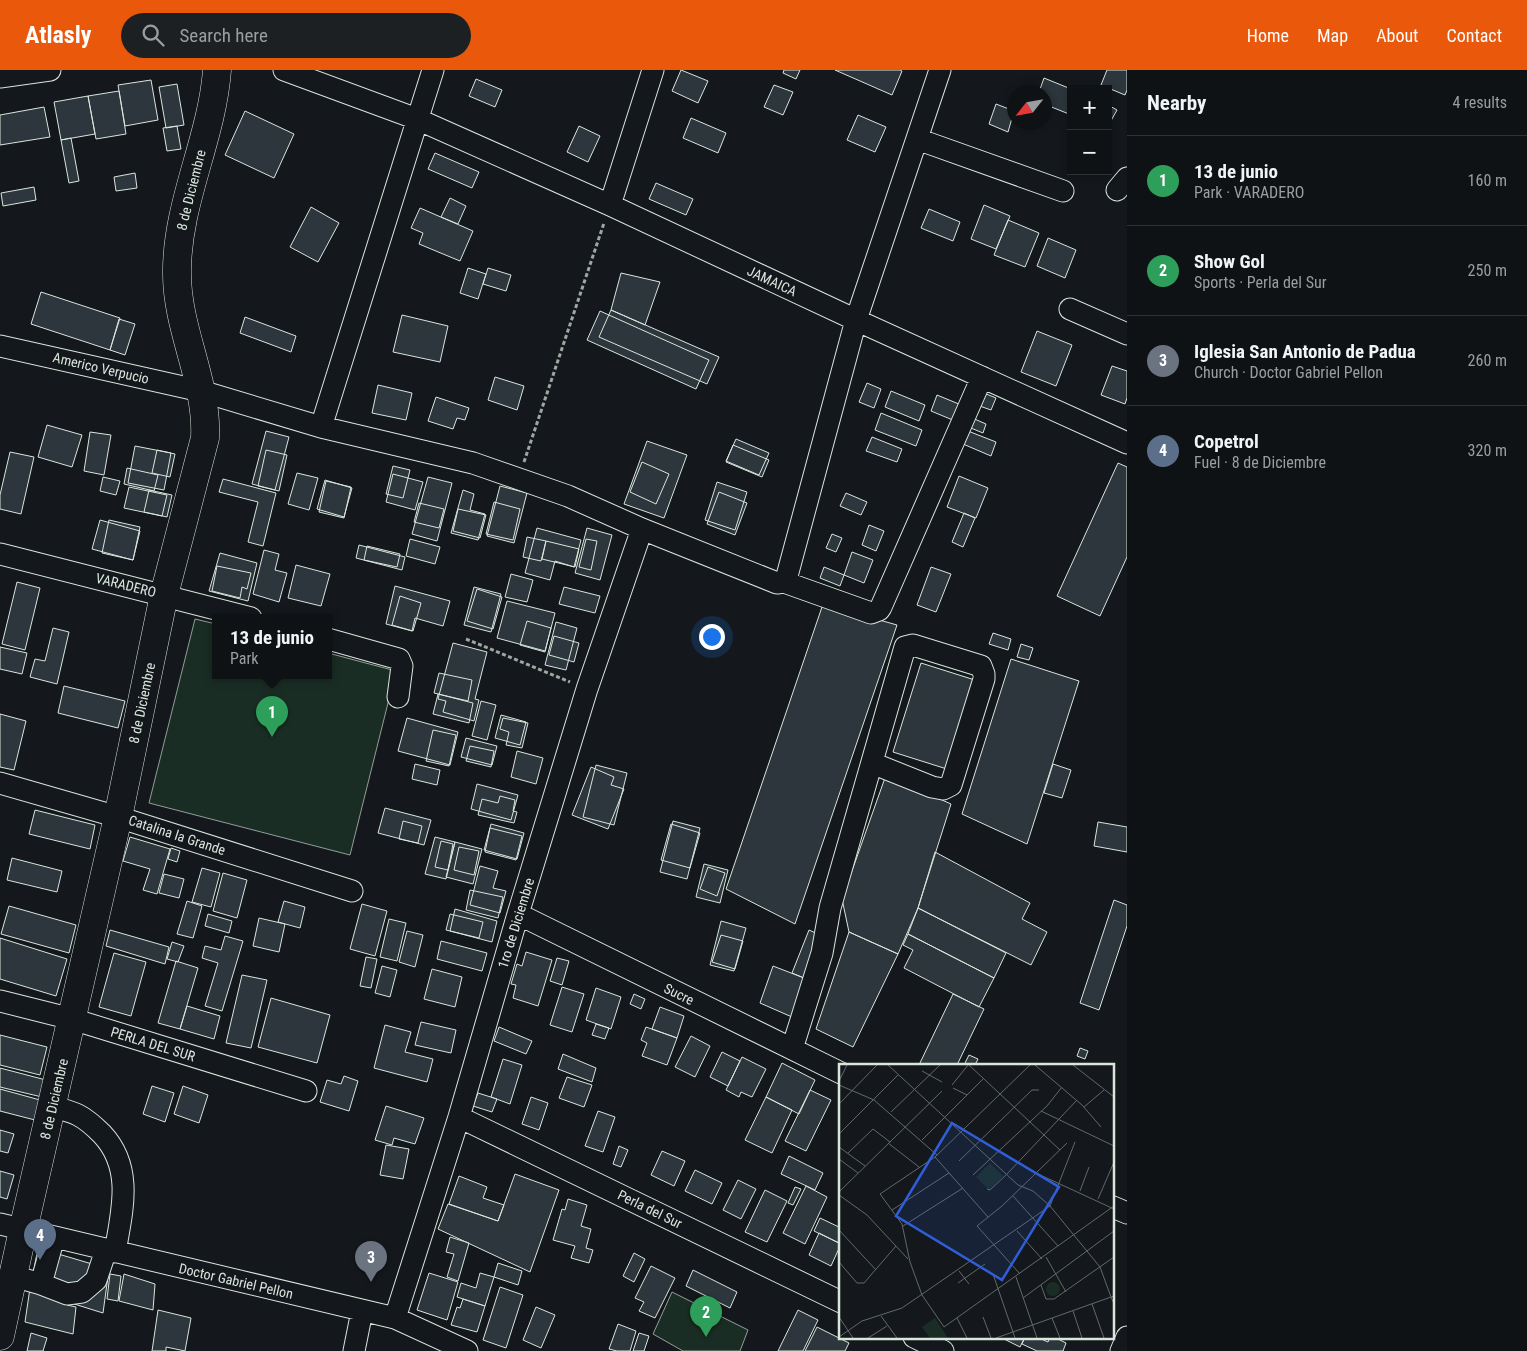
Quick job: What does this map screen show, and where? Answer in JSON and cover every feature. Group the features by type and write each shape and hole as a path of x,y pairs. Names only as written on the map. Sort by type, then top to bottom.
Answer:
{"main road":[{"name":"8 de Diciembre","path":"0,1336 13,1276 11,1227 52,1106 118,817 164,595 205,438 206,418 183,319 177,275 180,231 202,150 217,70"}],"street":[{"path":"0,77 50,70"},
{"name":"JAMAICA","path":"284,70 417,119 610,205 856,320 1127,442"},
{"path":"321,428 432,70"},
{"path":"610,205 653,70"},
{"path":"784,582 790,567 856,320 940,70"},
{"path":"916,139 1063,191"},
{"path":"1070,310 1127,334"},
{"name":"Americo Verpucio","path":"0,346 201,391 321,428 473,463 568,496 642,530 778,583 784,582 871,613 879,610 982,377"},
{"name":"1ro de Diciembre","path":"395,1318 459,1117 518,914 587,689 642,530"},
{"name":"VARADERO","path":"0,554 236,614"},
{"path":"332,640 397,658 402,666 398,697"},
{"path":"792,1049 822,953 830,908 904,648 913,645 980,666 984,679 951,785 942,789 932,787 872,763"},
{"name":"Catalina la Grande","path":"0,783 118,817 352,891"},
{"name":"Sucre","path":"518,914 839,1072"},
{"name":"PERLA DEL SUR","path":"0,1001 72,1019 306,1091"},
{"path":"13,1276 67,1294 82,1292 96,1280 110,1251 124,1203 123,1173 112,1145 96,1128 78,1115 52,1106"},
{"name":"Perla del Sur","path":"459,1117 839,1301"},
{"path":"1114,1206 1127,1213"},
{"name":"Doctor Gabriel Pellon","path":"11,1227 395,1318 467,1351"},
{"path":"41,1284 54,1237"},
{"path":"354,1351 362,1311"},
{"path":"1121,1351 1127,1337"},
{"path":"916,1338 943,1351"}],"path":[{"path":"518,479 610,205"},
{"path":"466,639 587,689"}],"green space":[{"path":"195,619 212,623 212,679 332,679 332,654 396,671 350,855 149,803"},
{"path":"672,1292 748,1330 740,1351 683,1351 653,1334"}],"building":[{"path":"681,70 708,81 698,103 672,91"},
{"path":"784,70 800,70 796,79 783,73"},
{"path":"835,70 900,70 902,71 892,95"},
{"path":"1107,70 1127,70 1127,90 1125,95 1112,90 1112,85 1101,85"},
{"path":"1044,78 1067,87 1067,113 1052,107 1052,85 1042,85"},
{"path":"476,79 502,90 495,107 469,96"},
{"path":"151,80 158,120 125,126 118,85"},
{"path":"177,84 184,125 166,128 159,87"},
{"path":"774,85 793,92 783,115 764,107"},
{"path":"119,91 126,134 96,139 88,96"},
{"path":"88,96 95,134 61,140 54,102"},
{"path":"996,104 1007,108 1008,132 989,124"},
{"path":"44,107 50,137 0,145 0,115"},
{"path":"1112,107 1117,110 1112,119"},
{"path":"245,111 294,134 274,178 225,155"},
{"path":"858,115 886,127 875,152 847,140"},
{"path":"691,118 726,133 718,153 683,138"},
{"path":"177,126 181,149 167,151 163,128"},
{"path":"579,126 600,136 588,162 567,152"},
{"path":"71,138 79,181 69,183 61,140"},
{"path":"435,153 479,172 472,188 428,169"},
{"path":"135,173 137,188 116,191 114,177"},
{"path":"656,183 693,199 686,215 649,199"},
{"path":"34,187 36,200 3,206 1,193"},
{"path":"450,198 466,206 458,224 441,217"},
{"path":"984,205 1010,216 996,249 971,239"},
{"path":"311,207 339,223 318,262 290,247"},
{"path":"420,208 473,231 460,261 419,244 423,233 411,228"},
{"path":"929,209 960,222 953,241 921,228"},
{"path":"1008,220 1039,233 1025,267 994,255"},
{"path":"1048,238 1076,250 1065,278 1037,266"},
{"path":"468,268 486,274 478,299 460,293"},
{"path":"488,268 511,275 506,291 483,284"},
{"path":"621,273 660,282 645,325 611,310"},
{"path":"41,292 120,318 110,350 31,324"},
{"path":"611,310 719,357 707,384 599,337"},
{"path":"600,311 709,360 696,389 587,340"},
{"path":"402,315 448,326 440,362 393,352"},
{"path":"245,317 296,336 291,352 240,333"},
{"path":"119,319 135,324 125,355 110,350"},
{"path":"1037,331 1072,345 1056,386 1021,372"},
{"path":"1112,366 1127,371 1127,398 1125,404 1101,395"},
{"path":"495,377 524,386 517,410 488,400"},
{"path":"867,383 881,389 874,408 859,402"},
{"path":"378,385 412,393 406,420 372,413"},
{"path":"891,391 925,405 919,421 885,407"},
{"path":"979,391 996,398 991,410 974,404"},
{"path":"937,395 966,407 960,423 931,411"},
{"path":"436,397 469,408 465,420 457,418 453,429 428,421"},
{"path":"881,413 922,430 916,446 875,430"},
{"path":"970,417 986,424 983,433 966,426"},
{"path":"47,425 82,435 72,467 38,457"},
{"path":"266,431 289,437 275,490 252,484"},
{"path":"968,431 996,442 991,456 963,444"},
{"path":"90,432 111,435 104,475 84,471"},
{"path":"872,437 902,449 897,462 866,451"},
{"path":"736,439 769,453 759,475 726,461"},
{"path":"647,441 687,455 664,518 624,504"},
{"path":"733,445 769,460 762,477 726,462"},
{"path":"135,446 171,453 164,490 128,483"},
{"path":"157,450 175,454 170,477 152,473"},
{"path":"266,450 287,455 279,491 258,486"},
{"path":"10,452 34,457 21,514 0,509 0,495"},
{"path":"642,462 669,474 656,504 630,492"},
{"path":"1118,463 1127,467 1127,557 1100,616 1057,596"},
{"path":"393,466 410,470 403,498 386,494"},
{"path":"127,468 158,475 154,491 124,484"},
{"path":"297,473 318,478 309,510 288,504"},
{"path":"393,474 423,482 415,510 386,502"},
{"path":"959,476 988,488 976,518 947,507"},
{"path":"103,477 120,481 116,495 100,491"},
{"path":"428,477 452,483 437,541 412,534"},
{"path":"223,479 276,493 263,546 248,542 258,502 219,492"},
{"path":"325,480 352,488 344,517 317,509"},
{"path":"326,481 351,487 344,518 319,512"},
{"path":"717,482 747,492 735,530 705,520"},
{"path":"500,486 527,493 514,543 487,536"},
{"path":"129,487 167,495 162,516 124,508"},
{"path":"149,490 172,495 167,517 144,512"},
{"path":"463,490 474,494 470,510 485,514 478,540 451,533"},
{"path":"719,492 747,503 735,535 707,524"},
{"path":"846,493 867,502 861,515 840,506"},
{"path":"494,502 520,509 513,540 486,534"},
{"path":"419,503 444,509 439,528 414,522"},
{"path":"458,509 486,515 480,538 453,531"},
{"path":"964,513 975,518 963,547 952,542"},
{"path":"100,520 140,531 133,560 92,549"},
{"path":"109,520 140,527 133,560 102,553"},
{"path":"869,525 884,531 876,551 862,545"},
{"path":"537,528 581,540 574,567 555,561 550,580 525,573"},
{"path":"587,528 612,535 600,580 575,573"},
{"path":"832,534 842,538 836,552 826,548"},
{"path":"527,537 546,541 541,561 523,557"},
{"path":"410,539 440,547 435,564 406,556"},
{"path":"586,539 597,541 591,570 579,567"},
{"path":"546,541 579,549 575,567 542,559"},
{"path":"359,545 405,557 402,570 356,558"},
{"path":"367,546 400,554 397,567 364,560"},
{"path":"264,550 279,554 275,570 287,573 279,602 253,594"},
{"path":"852,552 873,560 864,583 844,575"},
{"path":"220,553 257,563 248,601 209,591"},
{"path":"296,565 330,574 321,606 288,598"},
{"path":"217,566 251,573 247,589 242,587 240,598 212,591"},
{"path":"824,567 844,575 840,586 820,578"},
{"path":"931,567 951,574 936,612 917,605"},
{"path":"511,574 533,580 527,602 505,597"},
{"path":"17,582 40,588 25,650 2,644"},
{"path":"395,586 450,601 443,626 415,618 412,631 386,624"},
{"path":"474,587 501,594 491,632 464,625"},
{"path":"564,587 600,596 595,613 559,604"},
{"path":"477,589 502,597 493,629 467,621"},
{"path":"400,596 421,603 413,631 392,625"},
{"path":"507,601 555,613 545,651 497,638"},
{"path":"823,604 897,625 795,924 726,889"},
{"path":"527,621 551,628 545,652 520,645"},
{"path":"556,622 577,628 566,670 545,665"},
{"path":"53,628 69,632 57,684 30,677 35,659 45,661"},
{"path":"993,633 1011,639 1008,650 989,644"},
{"path":"554,636 579,643 574,662 549,655"},
{"path":"453,643 487,652 475,699 479,700 474,721 443,712 446,701 438,699"},
{"path":"1021,644 1033,648 1029,660 1017,657"},
{"path":"0,647 27,653 22,674 0,669"},
{"path":"1011,659 1079,681 1027,844 962,814"},
{"path":"921,663 978,681 950,770 893,752"},
{"path":"439,673 472,680 468,701 434,693"},
{"path":"64,686 125,701 118,728 58,713"},
{"path":"438,694 473,703 469,723 433,714"},
{"path":"481,701 496,705 487,740 472,736"},
{"path":"0,714 26,721 14,770 0,767"},
{"path":"501,715 526,722 520,745 495,738"},
{"path":"407,718 458,732 450,765 398,751"},
{"path":"503,718 528,723 522,748 506,745 509,732 500,729"},
{"path":"433,730 456,735 449,766 426,761"},
{"path":"466,738 497,746 492,765 461,757"},
{"path":"470,746 494,751 491,767 466,761"},
{"path":"517,751 543,758 536,784 511,777"},
{"path":"415,764 440,770 437,785 412,779"},
{"path":"1053,764 1071,770 1062,798 1044,793"},
{"path":"596,765 627,773 614,825 583,817"},
{"path":"591,767 614,777 611,785 624,789 608,829 572,815"},
{"path":"886,775 951,804 918,908 898,954 849,932 842,899"},
{"path":"477,784 518,795 511,820 471,809"},
{"path":"500,796 515,800 513,811 517,812 514,823 478,815 482,799 498,803"},
{"path":"385,808 431,820 424,845 378,833"},
{"path":"35,810 95,825 90,849 29,834"},
{"path":"403,821 422,826 418,843 399,839"},
{"path":"673,821 700,828 687,879 660,872"},
{"path":"1098,822 1127,827 1127,852 1094,846"},
{"path":"491,824 524,833 517,859 484,850"},
{"path":"671,824 700,833 690,868 661,860"},
{"path":"490,828 522,836 516,860 485,852"},
{"path":"130,837 170,849 157,894 143,890 150,869 123,861"},
{"path":"435,837 455,842 446,879 425,874"},
{"path":"441,841 453,844 448,870 435,867"},
{"path":"455,842 482,849 473,884 446,877"},
{"path":"459,847 479,851 474,875 454,870"},
{"path":"171,848 180,851 177,862 168,859"},
{"path":"935,852 1030,903 1022,919 1047,932 1031,965 918,908"},
{"path":"12,858 62,871 57,892 7,880"},
{"path":"704,864 728,870 720,903 696,897"},
{"path":"480,866 498,871 493,888 506,891 500,913 470,905"},
{"path":"708,867 725,873 717,896 700,889"},
{"path":"202,868 220,873 211,907 192,902"},
{"path":"223,873 247,880 237,918 213,911"},
{"path":"164,874 184,879 179,898 159,893"},
{"path":"470,890 503,897 498,918 466,910"},
{"path":"1114,900 1127,905 1127,926 1099,1010 1080,1003"},
{"path":"187,901 202,906 193,938 177,934"},
{"path":"284,901 305,907 300,928 278,922"},
{"path":"362,904 387,911 375,956 350,949"},
{"path":"9,906 76,925 69,953 1,934"},
{"path":"918,908 1006,953 994,978 908,934"},
{"path":"455,909 497,921 492,942 450,931"},
{"path":"208,914 232,921 229,933 205,926"},
{"path":"450,914 483,922 479,938 446,930"},
{"path":"259,918 285,924 279,952 253,946"},
{"path":"389,919 406,923 397,961 380,957"},
{"path":"721,921 746,928 734,971 710,965"},
{"path":"110,930 169,947 165,964 106,946"},
{"path":"809,930 822,936 804,978 792,973"},
{"path":"407,931 423,935 415,967 399,962"},
{"path":"849,932 898,954 853,1047 816,1029"},
{"path":"908,934 994,978 979,1007 904,968 913,950 903,945"},
{"path":"721,935 743,941 735,969 712,962"},
{"path":"225,936 243,941 222,1011 205,1006 218,963 202,958 205,946 221,950"},
{"path":"0,938 67,959 56,996 0,979"},
{"path":"441,941 487,953 482,971 437,959"},
{"path":"172,942 184,946 178,962 167,959"},
{"path":"526,952 552,960 538,1006 513,998 516,985 511,984 517,964 522,966"},
{"path":"114,953 146,962 131,1016 99,1007"},
{"path":"366,957 377,959 371,988 360,986"},
{"path":"557,958 569,961 562,985 550,981"},
{"path":"176,961 198,968 180,1029 158,1023"},
{"path":"382,966 397,970 390,997 375,993"},
{"path":"773,966 804,978 792,1017 760,1003"},
{"path":"432,969 462,977 455,1007 424,999"},
{"path":"242,975 267,980 251,1048 226,1043"},
{"path":"562,987 584,994 572,1032 550,1025"},
{"path":"596,988 621,997 611,1029 586,1020"},
{"path":"634,994 645,999 641,1009 630,1004"},
{"path":"953,994 984,1009 957,1064 919,1064"},
{"path":"271,998 330,1015 317,1063 258,1047"},
{"path":"187,1006 220,1016 214,1039 180,1029"},
{"path":"660,1007 684,1016 677,1038 652,1029"},
{"path":"421,1022 456,1030 451,1053 415,1045"},
{"path":"596,1024 609,1028 605,1039 592,1035"},
{"path":"385,1025 411,1032 405,1052 433,1059 427,1082 374,1068"},
{"path":"499,1027 532,1041 526,1054 494,1041"},
{"path":"646,1027 677,1038 667,1065 642,1056 647,1043 641,1040"},
{"path":"0,1035 47,1047 40,1075 0,1065"},
{"path":"691,1036 710,1046 695,1077 675,1067"},
{"path":"1080,1048 1088,1051 1085,1059 1077,1056"},
{"path":"722,1052 740,1061 728,1086 710,1077"},
{"path":"563,1054 596,1068 592,1082 558,1069"},
{"path":"969,1055 978,1059 976,1064 964,1064"},
{"path":"742,1057 766,1069 752,1097 741,1092 739,1097 726,1090"},
{"path":"503,1059 522,1065 510,1104 491,1097"},
{"path":"782,1063 815,1080 799,1114 766,1097"},
{"path":"0,1068 46,1080 42,1097 0,1087"},
{"path":"344,1076 358,1081 349,1111 320,1102 327,1080 341,1084"},
{"path":"567,1077 592,1085 584,1107 559,1098"},
{"path":"152,1086 174,1093 165,1122 143,1114"},
{"path":"183,1086 208,1095 199,1123 174,1114"},
{"path":"0,1089 40,1100 35,1120 0,1111"},
{"path":"810,1090 831,1100 806,1151 785,1141"},
{"path":"478,1093 497,1099 492,1112 473,1106"},
{"path":"531,1097 548,1103 539,1130 522,1124"},
{"path":"766,1097 792,1110 772,1153 745,1140"},
{"path":"386,1106 424,1118 415,1144 394,1138 392,1145 375,1140"},
{"path":"598,1111 615,1117 603,1152 585,1146"},
{"path":"0,1130 14,1134 8,1153 0,1151"},
{"path":"386,1145 409,1149 403,1179 380,1175"},
{"path":"619,1146 628,1150 621,1167 613,1164"},
{"path":"662,1151 685,1161 674,1186 651,1175"},
{"path":"789,1156 823,1173 815,1190 781,1174"},
{"path":"695,1170 722,1183 712,1204 685,1191"},
{"path":"0,1171 14,1175 7,1199 0,1197"},
{"path":"515,1174 559,1190 530,1272 438,1229 448,1204 498,1221"},
{"path":"459,1176 487,1187 483,1198 504,1205 498,1221 449,1204"},
{"path":"738,1180 756,1189 741,1219 723,1210"},
{"path":"806,1186 827,1197 805,1244 783,1233"},
{"path":"795,1187 801,1189 793,1205 788,1203"},
{"path":"765,1190 787,1201 767,1242 745,1232"},
{"path":"568,1199 587,1205 581,1226 591,1229 586,1248 593,1250 589,1263 571,1258 575,1246 553,1240 562,1209 565,1210"},
{"path":"820,1218 839,1227 839,1243 814,1231"},
{"path":"819,1233 839,1243 839,1248 831,1266 809,1255"},
{"path":"450,1237 469,1243 458,1281 447,1277 454,1254 446,1252"},
{"path":"38,1248 109,1269 103,1313 71,1303 31,1284"},
{"path":"634,1253 645,1259 634,1282 623,1276"},
{"path":"498,1263 522,1271 518,1285 494,1277"},
{"path":"651,1266 675,1278 655,1318 639,1311 644,1302 635,1298"},
{"path":"693,1270 737,1292 730,1308 686,1286"},
{"path":"429,1273 458,1282 447,1320 417,1310"},
{"path":"480,1273 494,1277 485,1306 457,1297 461,1283 476,1288"},
{"path":"110,1274 121,1276 118,1301 107,1299"},
{"path":"124,1274 155,1284 153,1310 119,1301"},
{"path":"500,1287 523,1295 506,1348 483,1340"},
{"path":"30,1288 66,1298 67,1305 76,1307 73,1334 25,1322"},
{"path":"463,1299 485,1306 477,1332 451,1325 457,1307 460,1308"},
{"path":"536,1307 555,1315 541,1348 523,1340"},
{"path":"158,1310 191,1318 185,1351 166,1347 166,1351 152,1351"},
{"path":"798,1310 818,1320 803,1351 778,1351"},
{"path":"618,1324 636,1331 630,1351 609,1349"},
{"path":"817,1327 849,1343 845,1351 805,1351"},
{"path":"31,1333 47,1338 43,1351 27,1351"},
{"path":"639,1333 649,1336 644,1351 633,1351"},
{"path":"1002,1338 1024,1338 1020,1347"},
{"path":"1025,1338 1039,1338 1048,1342 1050,1338 1056,1338 1066,1343 1063,1351 1037,1351 1022,1344"}],"place":[{"name":"13 de junio","path":"272,737"},
{"name":"Copetrol","path":"40,1260"},
{"name":"Iglesia San Antonio de Padua","path":"371,1282"},
{"name":"Show Gol","path":"706,1337"}]}
